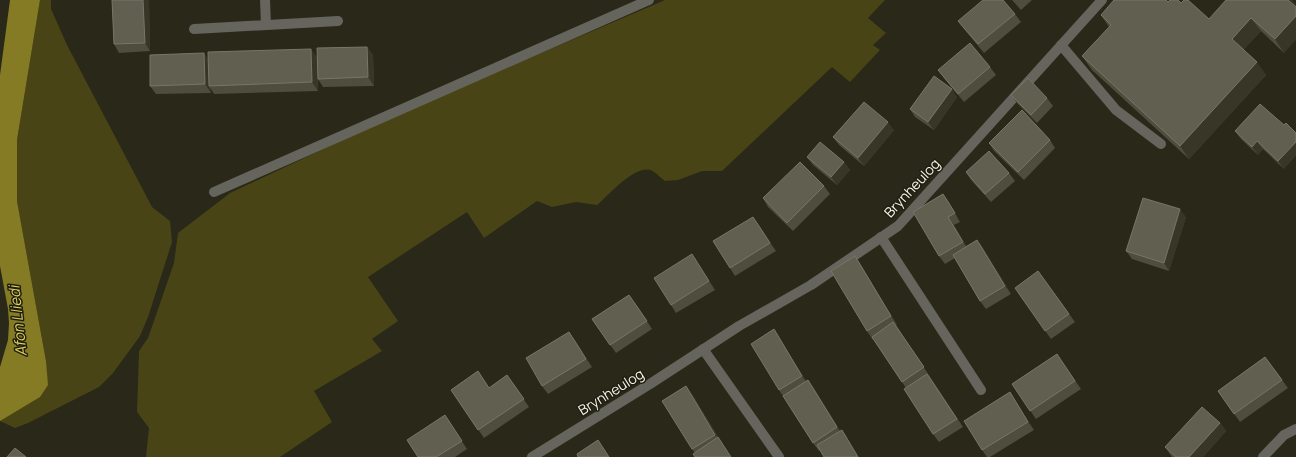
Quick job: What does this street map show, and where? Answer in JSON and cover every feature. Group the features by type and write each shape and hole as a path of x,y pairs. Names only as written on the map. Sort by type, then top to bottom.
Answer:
{"street":[{"path":"265,0 266,25"},
{"path":"214,192 649,0"},
{"name":"Brynheulog","path":"532,457 739,326 811,284 898,226 1102,0"},
{"path":"194,29 338,21"},
{"path":"1061,45 1116,110 1161,144"},
{"path":"881,237 981,390"},
{"path":"703,349 779,457"},
{"path":"1263,457 1284,435 1296,429"}],"shaded area":[{"path":"40,0 51,0 51,9 67,45 152,207 170,221 172,242 148,317 140,336 113,373 99,387 28,423 15,428 0,421 46,361 17,201 17,140"},
{"path":"665,0 885,0 868,18 886,33 873,45 880,50 850,82 832,67 722,171 702,171 678,180 665,181 651,170 644,170 630,176 597,205 576,202 552,207 537,201 484,238 467,212 368,277 398,321 372,339 382,351 314,391 332,422 280,457 146,457 149,428 137,412 139,351 148,338 174,263 178,233 230,193 383,121"}],"water":[{"name":"Afon Lliedi","path":"10,0 40,0 17,140 17,201 46,361 48,385 40,397 0,421 0,367 8,340 9,323 0,266 0,75"}],"building":[{"path":"112,0 143,0 145,43 114,44"},
{"path":"983,0 1003,0 1015,14 978,44 958,21"},
{"path":"1114,0 1166,0 1168,2 1170,0 1178,0 1181,3 1184,0 1188,0 1209,19 1226,0 1288,0 1296,7 1296,16 1275,39 1251,18 1232,39 1257,62 1180,146 1082,56 1111,25 1101,15"},
{"path":"970,43 990,67 958,94 938,70"},
{"path":"367,47 368,77 318,79 317,48"},
{"path":"311,49 312,82 209,86 208,52"},
{"path":"204,53 205,84 150,86 150,55"},
{"path":"934,76 952,89 928,122 910,109"},
{"path":"1028,78 1047,98 1031,115 1011,95"},
{"path":"864,102 888,122 858,158 833,137"},
{"path":"1260,104 1284,125 1286,123 1296,133 1296,142 1278,161 1257,141 1252,147 1235,131"},
{"path":"1022,110 1050,140 1018,172 989,143"},
{"path":"820,142 844,162 831,177 807,157"},
{"path":"989,151 1009,173 985,194 966,172"},
{"path":"800,162 824,186 787,223 763,198"},
{"path":"943,194 955,213 948,217 963,242 939,256 913,212"},
{"path":"1143,198 1180,209 1164,263 1126,251"},
{"path":"753,217 770,243 730,268 713,241"},
{"path":"977,240 1005,286 980,301 953,255"},
{"path":"692,254 709,281 671,305 654,278"},
{"path":"855,256 891,316 867,331 831,271"},
{"path":"1038,271 1069,314 1045,331 1015,288"},
{"path":"629,295 647,321 610,345 592,319"},
{"path":"893,322 924,367 902,382 872,337"},
{"path":"774,329 802,376 779,390 751,344"},
{"path":"569,332 586,359 542,386 526,358"},
{"path":"1057,354 1075,381 1030,411 1012,384"},
{"path":"1265,357 1282,380 1234,414 1218,391"},
{"path":"478,371 489,388 507,375 524,399 478,430 451,390"},
{"path":"927,374 957,419 933,434 904,389"},
{"path":"808,380 837,427 813,443 783,396"},
{"path":"686,386 715,435 692,449 662,401"},
{"path":"1010,392 1028,422 982,450 964,421"},
{"path":"1202,407 1220,423 1189,457 1176,457 1165,447"},
{"path":"445,415 462,441 436,457 418,457 407,440"},
{"path":"842,430 858,457 824,457 817,445"},
{"path":"718,437 731,457 695,457 693,454"},
{"path":"598,440 609,457 578,457 577,454"},
{"path":"15,448 26,457 7,457"}]}
